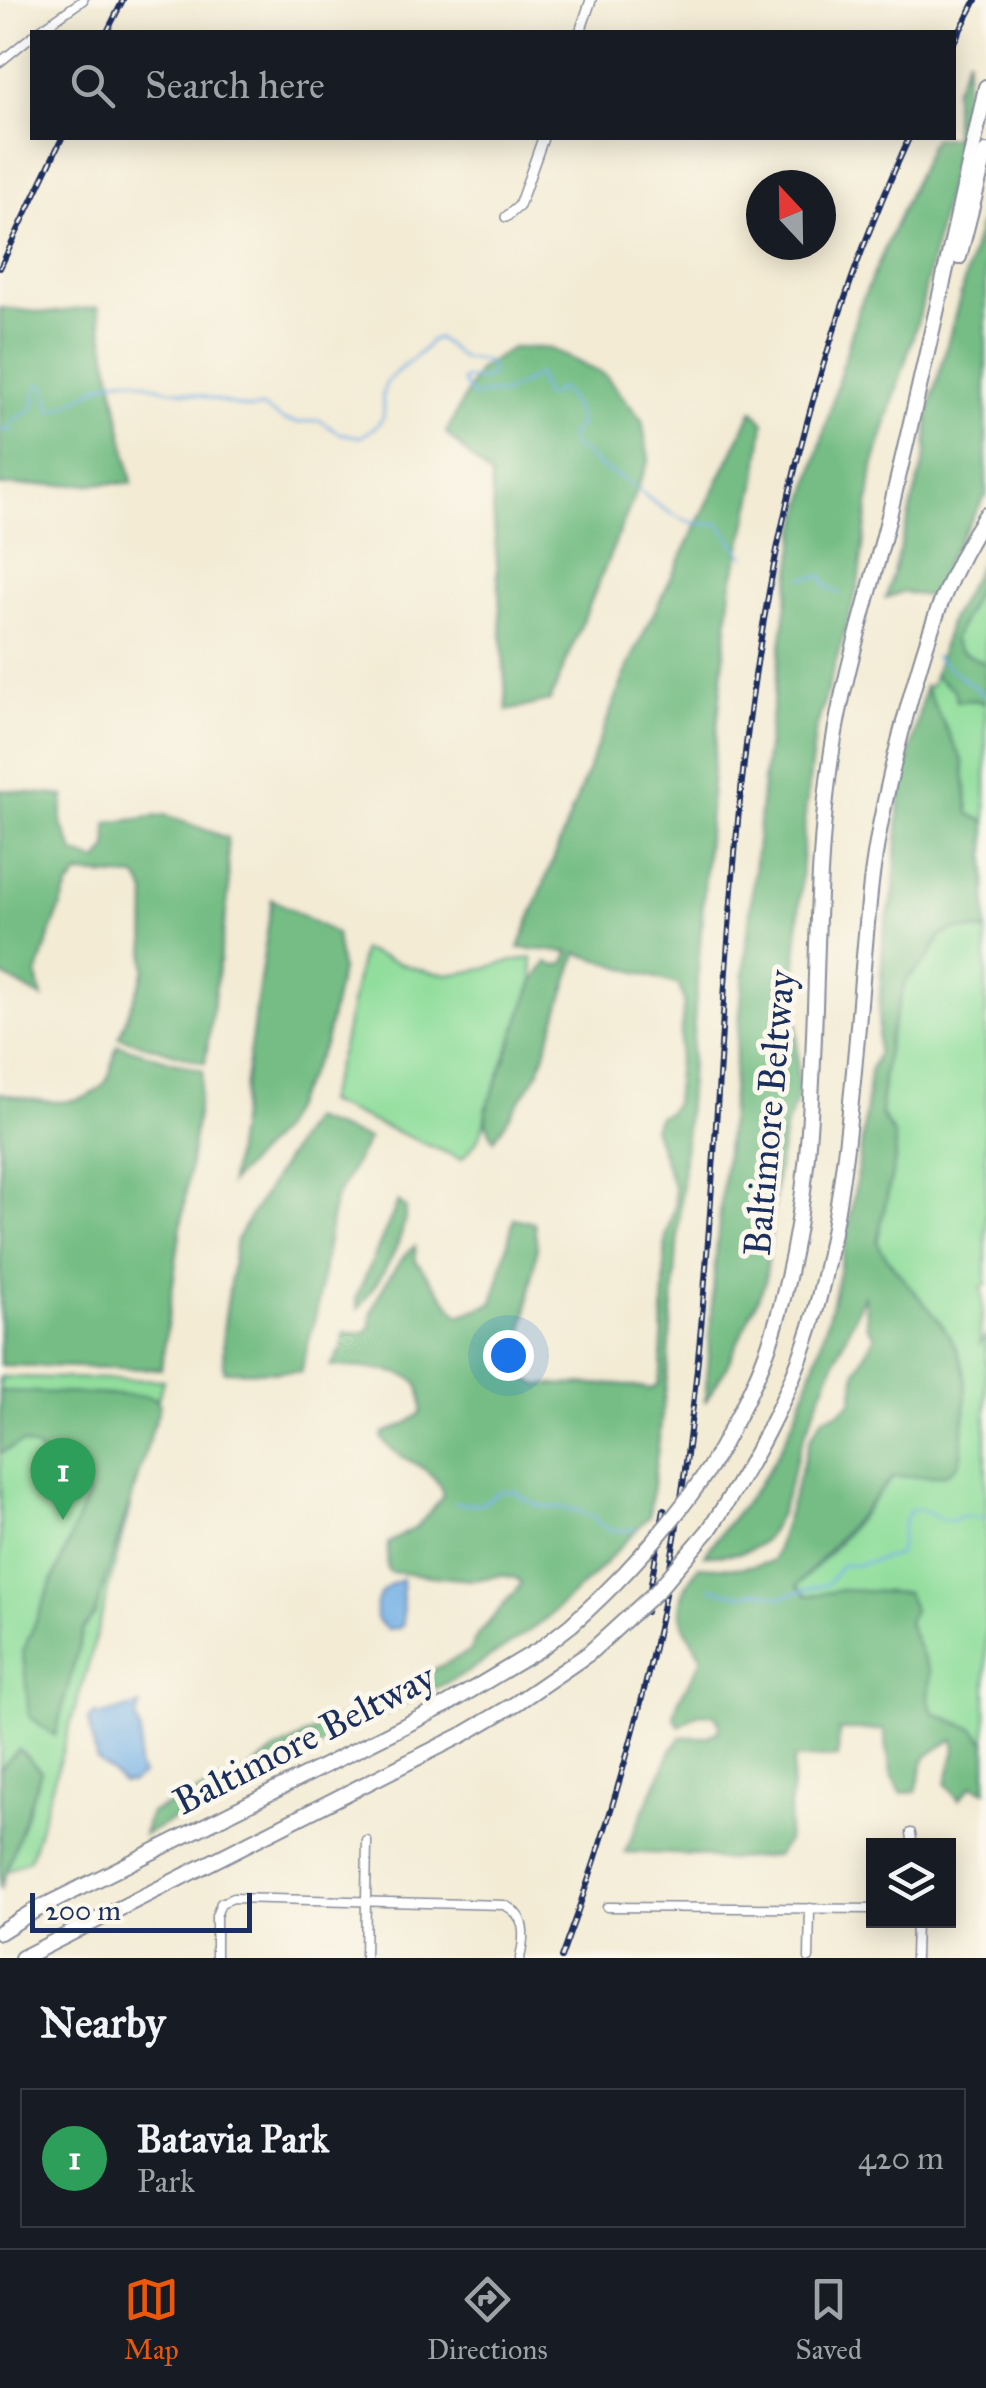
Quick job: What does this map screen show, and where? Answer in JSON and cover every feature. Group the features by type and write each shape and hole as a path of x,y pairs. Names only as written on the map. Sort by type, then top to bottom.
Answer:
{"highway":[{"name":"Baltimore Beltway","path":"0,1932 32,1912 448,1704 540,1649 637,1564 710,1467 762,1363 791,1258 808,1125 826,791 846,680 938,313 986,87"},
{"path":"887,523 986,152"},
{"name":"Baltimore Beltway","path":"22,1958 464,1734 529,1695 588,1654 656,1592 709,1530 774,1420 791,1383 818,1300 842,1166 883,807 934,620 960,558 986,515"}],"street":[{"path":"41,30 84,0"},
{"path":"581,30 591,0"},
{"path":"0,62 30,38"},
{"path":"506,217 519,206 542,140"},
{"path":"911,1832 912,1838"},
{"path":"365,1958 367,1840"},
{"path":"216,1958 216,1916 224,1900 234,1898 504,1904 516,1912 524,1932 520,1958"},
{"path":"607,1907 866,1909"},
{"path":"809,1958 810,1908"},
{"path":"915,1958 916,1928"}],"green space":[{"path":"968,57 959,135 920,313 873,467 858,586 815,733 805,815 796,961 798,1096 785,1129 776,1179 765,1283 726,1368 705,1402 715,1263 765,763 797,529 858,310 932,140 956,140 956,85"},
{"path":"986,201 986,495 948,559 929,602 927,596 902,592 886,598 926,454 929,411"},
{"path":"98,307 132,483 0,486 0,308 47,313"},
{"path":"512,348 549,348 605,375 642,420 649,460 550,701 507,711 491,477 446,433 479,369"},
{"path":"753,410 764,423 756,485 731,587 713,769 668,1368 649,1516 594,1575 542,1622 468,1672 143,1835 150,1813 250,1770 273,1752 470,1651 475,1639 521,1584 518,1579 502,1575 473,1580 390,1572 387,1568 388,1543 417,1527 443,1496 433,1476 397,1453 382,1438 384,1433 421,1413 419,1389 410,1377 401,1374 331,1366 342,1349 344,1333 365,1333 371,1326 374,1307 386,1283 415,1246 416,1261 459,1316 493,1303 514,1218 534,1223 537,1248 518,1363 524,1376 538,1385 619,1384 650,1389 658,1384 666,1235 675,1206 674,1188 653,1127 674,1103 684,1001 679,985 577,953 539,1071 494,1140 486,1123 486,1111 534,981 547,962 555,966 565,963 569,952 519,948 629,664"},
{"path":"986,553 986,572 953,640 960,651 986,664 986,704 957,701 954,690 934,676 950,620"},
{"path":"986,572 986,664 960,651 953,640"},
{"path":"934,676 954,690 957,701 986,704 986,822 969,814 966,783 925,687 931,686"},
{"path":"925,687 963,762 969,814 986,822 986,931 956,929 941,936 927,960 906,980 888,1041 883,1080 881,1115 894,1135 896,1156 877,1242 956,1347 966,1389 962,1451 956,1466 947,1473 893,1477 797,1586 807,1596 842,1590 907,1593 913,1610 908,1623 930,1674 928,1699 933,1713 974,1729 986,1742 986,1791 972,1785 959,1800 946,1784 955,1749 953,1739 925,1759 916,1792 901,1793 891,1773 884,1730 839,1730 838,1757 794,1759 787,1841 776,1856 720,1860 701,1855 625,1852 681,1737 706,1737 720,1726 716,1716 706,1713 680,1726 674,1718 702,1658 683,1622 684,1592 699,1566 737,1568 773,1562 811,1437 823,1417 838,1413 852,1402 856,1371 875,1336 867,1326 864,1296 803,1439 775,1524 752,1549 705,1555 769,1469 791,1427 825,1329 849,1222 870,1071 877,1054 884,931 894,893 900,797"},
{"path":"0,790 64,796 61,822 75,854 98,861 108,848 107,823 166,815 227,838 229,890 205,1063 119,1037 145,970 146,893 137,877 79,874 68,887 37,976 42,998 0,974"},
{"path":"272,899 336,934 341,970 325,1043 280,1130 230,1183"},
{"path":"956,929 986,931 986,1284 981,1287 980,1344 986,1336 986,1742 974,1729 934,1713 928,1699 930,1674 908,1623 842,1590 807,1597 797,1586 893,1477 911,1474 927,1465 956,1435 964,1417 965,1393 954,1350 877,1242 894,1135 881,1115 888,1041 906,980 927,960 941,936"},
{"path":"362,950 425,971 450,974 532,958 534,981 486,1110 482,1131 461,1159 326,1102"},
{"path":"117,1045 203,1071 161,1369 0,1365 0,1093 56,1102 83,1098 105,1083"},
{"path":"310,1119 368,1139 334,1201 317,1309 301,1372 224,1371 223,1332 236,1240"},
{"path":"398,1202 406,1208 401,1236 358,1309 356,1298"},
{"path":"0,1377 163,1380 90,1659 30,1859 0,1875"},
{"path":"0,1391 147,1396 160,1405 95,1614 83,1630 55,1736 29,1716 23,1652 88,1495 50,1467 36,1448 22,1443 0,1453"},
{"path":"19,1749 41,1771 0,1890 0,1769"}],"water":[{"path":"402,1580 403,1623 399,1628 387,1629 376,1619 377,1604 385,1588"},
{"path":"140,1705 136,1718 141,1734 138,1767 142,1775 132,1783 123,1783 96,1759 89,1720 95,1714 101,1716"}],"waterway":[{"path":"0,429 11,431 12,421 33,409 37,385 45,385 51,410 106,383 128,379 251,409 262,407 283,420 319,420 339,433 361,437 384,416 383,393 389,379 438,338 462,358 486,361 491,367 491,375 484,380 462,381 473,397 503,394 538,375 544,395 560,388 580,423 570,436 573,448 676,516 697,523 718,523 745,557"},
{"path":"803,578 822,576 827,587 840,594"},
{"path":"935,657 986,696"},
{"path":"455,1503 479,1504 498,1492 515,1491 543,1507 578,1511 609,1528 634,1529"},
{"path":"710,1588 781,1597 827,1584 842,1565 898,1555 910,1511 920,1509 952,1521 961,1516 986,1518"}],"railway":[{"path":"108,30 123,0"},
{"path":"956,38 976,0"},
{"path":"0,268 61,140"},
{"path":"561,1958 595,1861 651,1662 688,1451 709,1230 741,786 779,538 833,334 908,140"},
{"path":"646,1612 664,1509"}],"place":[{"name":"Batavia Park","path":"63,1520"}]}
